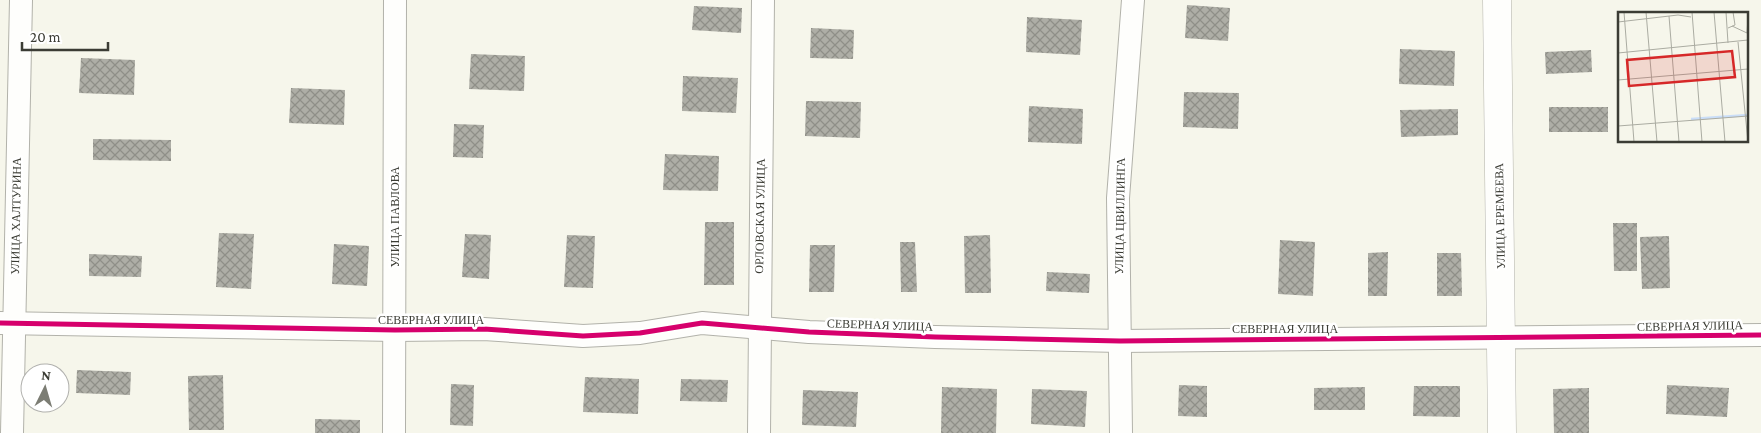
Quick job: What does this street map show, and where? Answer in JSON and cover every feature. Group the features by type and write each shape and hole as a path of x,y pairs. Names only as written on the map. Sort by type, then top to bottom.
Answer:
{"street":[{"name":"УЛИЦА ХАЛТУРИНА","path":"12,433 7,323 21,0"},
{"name":"УЛИЦА ПАВЛОВА","path":"394,433 395,0"},
{"name":"ОРЛОВСКАЯ УЛИЦА","path":"759,433 762,0"},
{"name":"УЛИЦА ЦВИЛЛИНГА","path":"1121,433 1118,198 1133,0"},
{"name":"УЛИЦА ЕРЕМЕЕВА","path":"1498,0 1502,433"},
{"name":"СЕВЕРНАЯ УЛИЦА","path":"7,323 395,330 484,329 583,336 640,333 702,323 934,338 1120,341 1761,335"}],"building":[{"path":"1187,5 1230,8 1228,41 1185,38"},
{"path":"694,6 742,8 741,33 692,30"},
{"path":"1027,17 1082,20 1080,55 1026,52"},
{"path":"811,28 854,30 853,59 810,58"},
{"path":"1400,49 1455,51 1454,86 1399,84"},
{"path":"1591,50 1592,72 1546,74 1545,52"},
{"path":"471,54 525,56 524,91 469,89"},
{"path":"81,58 135,60 134,95 79,93"},
{"path":"683,76 738,78 736,113 682,111"},
{"path":"291,88 345,90 344,125 289,123"},
{"path":"1184,92 1239,93 1238,129 1183,127"},
{"path":"806,101 861,102 860,138 805,136"},
{"path":"1029,106 1083,109 1082,144 1028,142"},
{"path":"1549,107 1608,107 1608,132 1549,132"},
{"path":"1458,109 1458,135 1401,137 1400,110"},
{"path":"454,124 484,125 483,158 453,157"},
{"path":"93,139 171,140 171,161 93,160"},
{"path":"665,154 719,156 718,191 663,190"},
{"path":"705,222 734,222 734,285 704,285"},
{"path":"1613,223 1637,223 1637,271 1614,271"},
{"path":"219,233 254,234 251,289 216,287"},
{"path":"465,234 491,235 489,279 462,277"},
{"path":"567,235 595,236 593,288 564,287"},
{"path":"990,235 991,293 965,293 964,236"},
{"path":"1669,236 1670,288 1642,289 1640,237"},
{"path":"1280,240 1315,242 1313,296 1278,294"},
{"path":"900,242 915,242 917,292 901,292"},
{"path":"334,244 369,246 367,286 332,284"},
{"path":"810,245 835,245 834,292 809,292"},
{"path":"1388,252 1387,296 1368,296 1368,253"},
{"path":"1437,253 1461,253 1462,296 1437,296"},
{"path":"89,254 142,256 141,277 89,276"},
{"path":"1047,272 1090,274 1089,293 1046,291"},
{"path":"77,370 131,372 130,395 76,393"},
{"path":"223,375 224,430 189,430 188,376"},
{"path":"585,377 639,379 638,414 583,412"},
{"path":"681,379 728,380 727,402 680,401"},
{"path":"451,384 474,385 473,426 450,425"},
{"path":"1179,385 1207,386 1207,417 1178,416"},
{"path":"1667,385 1729,388 1727,417 1666,414"},
{"path":"1414,386 1460,386 1460,417 1413,416"},
{"path":"942,387 997,389 996,433 941,433"},
{"path":"1365,387 1365,410 1314,410 1314,388"},
{"path":"1589,388 1589,433 1554,433 1553,389"},
{"path":"1032,389 1087,391 1085,427 1031,424"},
{"path":"803,390 858,392 856,427 802,425"},
{"path":"315,419 360,420 360,433 315,433"}],"cycle path":[{"path":"0,323 395,330 484,329 583,336 640,333 702,323 809,332 1120,341 1761,335"}]}
